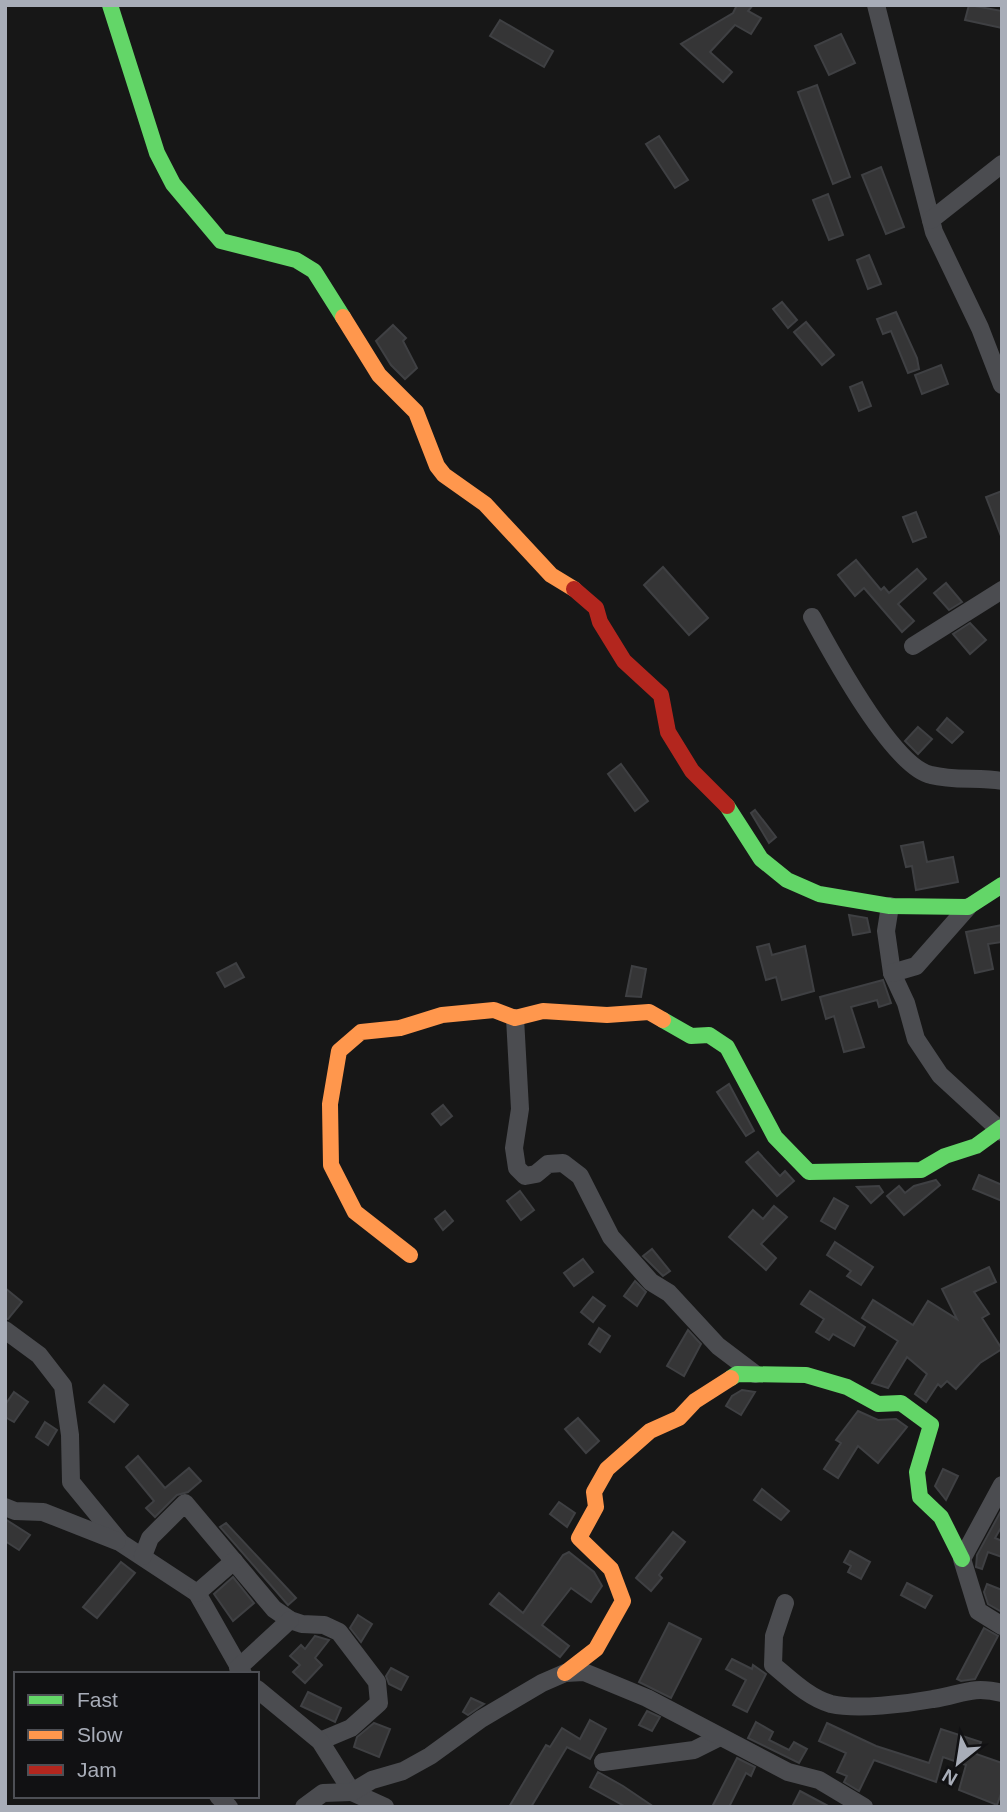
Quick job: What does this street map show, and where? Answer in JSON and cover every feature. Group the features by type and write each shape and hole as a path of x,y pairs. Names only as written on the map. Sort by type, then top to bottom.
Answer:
{"street":[{"path":"110,5 164,171 220,241 296,260 314,271 326,286 379,375 416,412 437,466 444,475 485,504 551,575 582,594 596,608 600,622 624,661 661,695 668,732 692,771 703,784 722,797 761,859 787,880 819,894 890,906 968,907"},
{"path":"876,5 931,220 981,328 1002,385"},
{"path":"931,220 1002,164"},
{"path":"913,646 1002,590"},
{"path":"813,617 847,681 911,765 930,775 1002,781"},
{"path":"892,973 916,967 968,907 1002,884"},
{"path":"411,1255 355,1212 331,1165 330,1104 339,1051 361,1032 400,1028 442,1015 494,1010 515,1018 543,1011 607,1015 649,1012 691,1036 709,1035 727,1047 775,1137 809,1172 921,1170 945,1156 976,1146 1001,1130 940,1075 916,1039 906,1003 892,973 886,931 890,906"},
{"path":"515,1018 520,1109 514,1148 517,1168 525,1176 536,1174 548,1164 563,1163 580,1176 611,1237 651,1282 669,1293 718,1346 758,1377"},
{"path":"5,1330 39,1355 63,1386 70,1435 71,1482 121,1543"},
{"path":"352,1792 372,1780 403,1771 421,1761 481,1719 565,1673 596,1649 623,1601 615,1574 605,1562 581,1544 579,1538 596,1507 594,1492 607,1469 650,1431 679,1418 695,1401 737,1374 758,1377 806,1375 848,1387 878,1404 901,1403 931,1424 916,1472 920,1497 941,1517 962,1559 978,1611 1002,1626"},
{"path":"962,1559 1002,1485"},
{"path":"142,1556 150,1538 185,1503 274,1609 290,1620 302,1624 324,1625 339,1632 377,1682 379,1703 351,1728 320,1741"},
{"path":"5,1507 15,1511 43,1513 121,1543 197,1594 240,1671 290,1620"},
{"path":"197,1594 234,1561"},
{"path":"785,1602 774,1636 773,1665 799,1688 831,1704 875,1705 936,1699 963,1690 1002,1693"},
{"path":"565,1673 584,1672 647,1698 788,1772 819,1780 863,1807"},
{"path":"259,1691 320,1741 352,1792"},
{"path":"603,1762 694,1750 720,1737"},
{"path":"304,1807 323,1793 352,1792 385,1807"}],"building":[{"path":"737,5 753,5 748,11 761,18 751,34 735,25 710,52 732,72 723,82 681,44 733,13"},
{"path":"969,5 1002,11 1002,28 965,20"},
{"path":"500,20 553,51 544,67 490,36"},
{"path":"841,34 855,63 829,75 815,46"},
{"path":"817,85 850,177 833,184 798,92"},
{"path":"659,136 688,180 675,188 646,144"},
{"path":"881,167 904,227 886,234 862,175"},
{"path":"828,194 843,235 829,240 813,200"},
{"path":"869,255 881,284 868,289 857,260"},
{"path":"782,302 797,320 788,328 773,309"},
{"path":"896,312 917,358 919,369 908,373 891,331 883,334 877,319"},
{"path":"806,322 834,355 822,365 794,332"},
{"path":"393,325 406,338 403,341 417,368 405,379 391,365 376,341"},
{"path":"941,365 948,384 922,394 915,375"},
{"path":"862,382 871,406 859,411 850,387"},
{"path":"1002,491 1002,536 1001,536 986,497"},
{"path":"916,512 926,537 913,542 903,517"},
{"path":"856,560 881,590 884,587 889,593 917,569 926,579 898,604 914,621 902,632 864,588 855,596 838,575"},
{"path":"663,567 708,618 689,635 644,585"},
{"path":"946,583 962,602 949,610 934,593"},
{"path":"970,623 986,640 970,654 953,634"},
{"path":"947,718 963,732 952,743 937,730"},
{"path":"918,727 932,739 918,754 905,741"},
{"path":"621,764 648,801 635,811 608,774"},
{"path":"755,810 776,837 769,843 751,813"},
{"path":"923,842 927,862 953,857 958,882 916,890 912,866 906,867 901,846"},
{"path":"849,915 867,918 870,932 853,935"},
{"path":"1002,925 1002,942 988,944 993,969 975,973 966,932"},
{"path":"769,944 772,955 805,946 814,991 782,1000 776,977 766,980 757,947"},
{"path":"236,963 244,977 225,987 217,973"},
{"path":"632,966 646,969 641,997 626,996"},
{"path":"883,980 891,1003 879,1007 877,1000 851,1007 864,1047 844,1052 834,1016 826,1019 820,997"},
{"path":"729,1084 754,1131 746,1136 717,1092"},
{"path":"443,1105 452,1116 441,1125 432,1114"},
{"path":"758,1152 780,1176 785,1171 794,1181 777,1196 746,1162"},
{"path":"979,1175 1002,1185 1002,1201 973,1189"},
{"path":"936,1180 940,1185 904,1215 887,1196 899,1186 905,1193 914,1186"},
{"path":"879,1186 883,1192 871,1203 857,1187"},
{"path":"520,1191 534,1210 521,1220 507,1201"},
{"path":"834,1198 848,1206 835,1229 821,1221"},
{"path":"774,1206 787,1217 761,1244 776,1258 766,1270 729,1237 753,1210 763,1219"},
{"path":"445,1211 453,1221 443,1230 435,1219"},
{"path":"835,1242 873,1267 861,1285 847,1276 851,1271 827,1255"},
{"path":"652,1249 670,1271 663,1276 643,1256"},
{"path":"583,1259 593,1272 574,1286 564,1273"},
{"path":"989,1267 996,1282 974,1292 989,1314 982,1318 1002,1349 980,1363 956,1389 947,1381 941,1387 938,1384 926,1402 915,1394 927,1374 907,1357 888,1388 872,1383 898,1341 862,1318 873,1300 913,1325 928,1301 957,1319 942,1289"},
{"path":"635,1281 646,1292 637,1306 624,1296"},
{"path":"5,1288 22,1302 8,1319 5,1319"},
{"path":"810,1291 865,1327 854,1346 833,1334 829,1340 816,1332 824,1319 801,1304"},
{"path":"593,1297 605,1306 593,1322 581,1312"},
{"path":"599,1328 610,1336 600,1352 589,1344"},
{"path":"688,1330 701,1344 684,1376 667,1366"},
{"path":"104,1385 128,1405 114,1422 89,1402"},
{"path":"742,1390 755,1392 741,1415 726,1406 732,1396"},
{"path":"14,1392 28,1402 14,1422 5,1417 5,1405"},
{"path":"858,1411 878,1420 896,1419 907,1427 878,1463 858,1446 838,1478 824,1469 841,1443 836,1440"},
{"path":"578,1418 599,1441 586,1453 565,1429"},
{"path":"45,1422 57,1430 48,1445 36,1437"},
{"path":"138,1456 165,1488 189,1468 201,1481 188,1492 177,1495 155,1517 146,1508 154,1501 126,1467"},
{"path":"943,1469 958,1476 946,1500 935,1486"},
{"path":"762,1489 789,1511 781,1520 754,1500"},
{"path":"559,1502 575,1513 567,1527 550,1514"},
{"path":"1002,1509 1002,1526 995,1538 1002,1541 1002,1557 988,1552 982,1569 976,1567 977,1555"},
{"path":"5,1519 30,1535 19,1550 5,1541"},
{"path":"226,1523 296,1598 288,1605 220,1527"},
{"path":"673,1532 685,1542 659,1575 662,1578 651,1591 636,1578"},
{"path":"850,1551 870,1562 861,1579 848,1572 851,1566 844,1562"},
{"path":"569,1552 594,1572 602,1586 591,1602 571,1588 542,1625 569,1646 560,1657 490,1604 499,1593 523,1613 563,1555"},
{"path":"121,1562 135,1573 97,1618 83,1607"},
{"path":"233,1577 254,1603 233,1621 214,1594"},
{"path":"907,1583 932,1596 925,1608 901,1595"},
{"path":"987,1584 1002,1590 1002,1612 988,1604 984,1592"},
{"path":"358,1615 372,1624 361,1642 350,1628"},
{"path":"669,1623 701,1639 671,1698 639,1682"},
{"path":"984,1628 998,1636 975,1679 961,1681 957,1679"},
{"path":"315,1636 329,1640 315,1658 322,1665 305,1683 293,1672 300,1665 290,1656 301,1645 305,1649"},
{"path":"732,1659 752,1669 753,1665 766,1674 747,1712 733,1705 746,1680 726,1669"},
{"path":"391,1668 408,1677 401,1690 389,1684 386,1676"},
{"path":"308,1692 341,1708 335,1722 301,1706"},
{"path":"471,1698 484,1704 468,1715 463,1712"},
{"path":"647,1711 660,1717 652,1731 639,1725"},
{"path":"590,1720 606,1729 590,1759 567,1747 531,1807 509,1807 546,1745 550,1747 562,1728 580,1739"},
{"path":"756,1722 773,1732 769,1740 789,1750 794,1742 807,1749 799,1763 748,1738"},
{"path":"374,1723 390,1729 379,1757 354,1747 357,1737"},
{"path":"827,1723 876,1746 929,1763 941,1729 981,1742 976,1754 1002,1763 1002,1791 997,1805 959,1790 966,1765 943,1757 936,1782 874,1760 859,1791 844,1782 847,1776 837,1772 846,1753 819,1741"},
{"path":"737,1758 755,1767 751,1776 746,1773 729,1807 712,1807"},
{"path":"598,1772 654,1807 626,1807 590,1787"},
{"path":"800,1791 830,1807 792,1807"}],"traffic: fast":[{"path":"110,5 157,153 173,184 221,241 296,260 314,271 343,317"},
{"path":"727,806 761,859 787,880 819,894 890,906 968,907 1002,885"},
{"path":"663,1020 691,1036 709,1035 727,1047 775,1137 809,1172 921,1170 945,1156 976,1146 1002,1127"},
{"path":"731,1378 737,1374 806,1375 847,1387 878,1404 901,1403 931,1425 917,1472 920,1497 941,1517 962,1559"}],"traffic: slow":[{"path":"343,317 379,375 416,412 437,466 444,475 485,504 551,575 574,589"},
{"path":"410,1255 355,1212 331,1165 330,1104 339,1051 361,1032 400,1028 442,1015 494,1010 515,1018 543,1011 607,1015 649,1012 663,1020"},
{"path":"565,1673 596,1649 623,1601 611,1569 579,1538 596,1507 594,1492 607,1469 650,1431 679,1418 695,1401 731,1378"}],"traffic: jam":[{"path":"574,589 596,608 600,622 624,661 661,695 668,732 692,771 727,806"}]}
